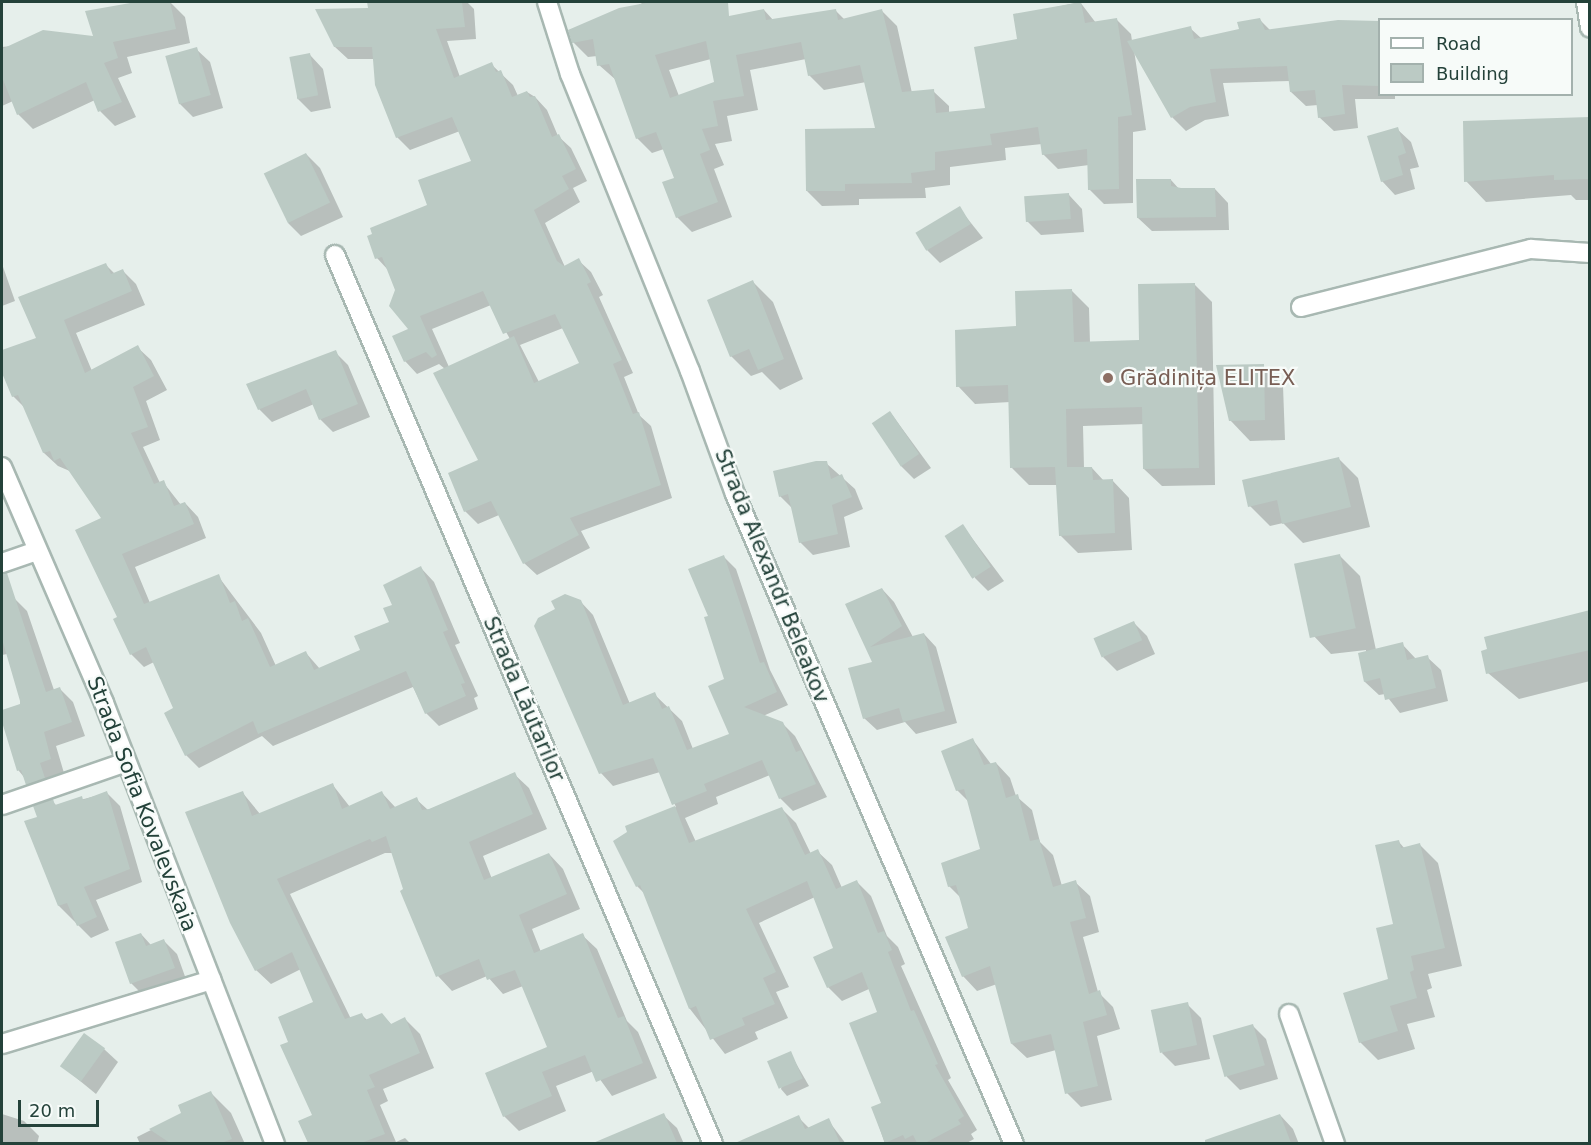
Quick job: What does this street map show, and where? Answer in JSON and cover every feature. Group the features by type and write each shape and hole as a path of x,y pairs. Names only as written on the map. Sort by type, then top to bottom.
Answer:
{"street":[{"name":"Strada Alexandr Beleakov","path":"547,2 570,74 690,371 735,494 1014,1143"},
{"path":"1586,2 1590,28"},
{"path":"1301,307 1531,249 1590,253"},
{"name":"Strada Lăutarilor","path":"335,255 713,1143"},
{"name":"Strada Sofia Kovalevskaia","path":"2,467 36,551 67,614 275,1143"},
{"path":"2,563 36,551"},
{"path":"2,805 126,762"},
{"path":"2,1044 211,980"},
{"path":"1289,1014 1335,1143"}],"building":[{"path":"136,2 170,2 176,29 113,42 118,58 104,63 122,102 98,112 86,82 17,115 2,77 2,49 43,30 93,36 85,11"},
{"path":"367,2 462,2 465,27 436,29 454,78 492,62 496,72 501,70 512,97 527,91 530,97 535,96 552,137 559,134 576,169 562,176 569,189 534,210 557,261 564,266 579,258 591,282 587,284 622,360 613,364 633,414 639,412 661,485 570,518 579,535 523,564 491,501 464,512 448,473 478,460 433,373 514,336 534,383 579,363 555,314 503,334 483,291 420,316 437,355 432,358 426,352 404,362 392,336 408,329 389,306 395,290 382,257 375,259 367,236 372,234 370,228 427,205 418,180 471,161 452,117 396,138 375,85 372,47 334,47 315,9 368,8"},
{"path":"651,2 728,2 729,16 764,9 766,20 836,9 838,20 882,9 902,92 934,89 936,113 985,108 974,47 1017,39 1013,14 1081,2 1085,23 1117,18 1132,115 1118,117 1119,189 1088,190 1087,149 1042,155 1038,127 990,134 992,145 935,152 935,170 911,173 912,183 845,184 845,191 806,191 805,129 875,128 860,65 808,76 801,42 736,55 744,96 713,101 718,126 702,129 710,150 700,154 718,202 676,218 662,182 674,178 656,132 636,139 609,64 597,66 593,39 572,43 568,30 619,8","holes":["706,41 714,82 670,98 655,55"]},
{"path":"1260,18 1265,30 1338,20 1378,21 1378,86 1342,85 1345,114 1318,118 1315,90 1290,92 1287,66 1210,69 1216,102 1190,107 1171,118 1127,41 1191,26 1194,39 1239,29 1237,22"},
{"path":"197,47 211,95 179,104 165,56"},
{"path":"310,53 318,95 298,99 289,57"},
{"path":"1590,117 1590,179 1554,180 1554,175 1464,182 1463,121"},
{"path":"1398,127 1406,153 1398,156 1403,175 1381,182 1367,136"},
{"path":"306,153 330,202 288,223 264,174"},
{"path":"1136,179 1171,179 1171,186 1215,188 1216,217 1137,218"},
{"path":"1069,193 1071,219 1026,222 1024,196"},
{"path":"960,206 971,224 926,251 915,233"},
{"path":"106,263 111,274 123,269 132,291 64,320 85,373 138,345 154,376 133,387 148,427 131,433 154,484 164,480 174,506 185,502 194,524 122,554 144,604 219,574 230,603 235,601 242,621 248,618 270,667 306,651 314,670 360,650 354,636 389,622 383,608 392,605 383,585 421,566 448,630 443,632 465,683 461,684 466,696 425,714 406,671 258,734 253,721 185,756 164,713 173,708 146,647 130,655 113,619 117,617 75,530 101,518 60,458 54,461 50,451 43,453 18,395 12,397 2,373 2,350 36,338 18,297"},
{"path":"753,280 784,359 758,370 749,349 730,357 707,300"},
{"path":"1195,283 1199,468 1143,469 1142,407 1066,409 1067,467 1092,467 1093,480 1113,479 1115,533 1059,536 1055,467 1010,468 1008,385 956,387 955,330 1016,326 1015,291 1072,289 1074,342 1139,340 1138,284"},
{"path":"336,350 358,404 319,420 306,389 258,410 246,384"},
{"path":"1264,364 1265,420 1229,421 1216,365"},
{"path":"890,411 919,454 901,466 872,423"},
{"path":"1339,457 1351,507 1282,524 1277,500 1248,507 1242,480"},
{"path":"816,461 827,461 831,479 842,474 852,497 832,505 838,534 799,543 788,494 779,497 773,471"},
{"path":"963,524 991,567 972,579 945,536"},
{"path":"1340,554 1356,628 1310,638 1294,564"},
{"path":"724,555 760,663 764,662 777,692 744,707 783,722 796,752 801,750 816,784 779,799 762,760 704,784 707,791 672,805 653,758 599,774 534,626 538,618 555,609 551,601 565,594 581,600 623,705 655,692 662,709 669,706 687,750 729,734 708,686 724,679 704,617 708,616 688,569"},
{"path":"7,573 46,692 60,687 72,722 44,732 51,759 40,763 45,778 26,785 21,770 17,771 2,722 2,710 20,704 2,639 2,574"},
{"path":"882,588 902,626 870,647 924,633 945,711 903,722 899,708 863,719 848,668 872,662 845,604"},
{"path":"1590,610 1590,650 1486,674 1481,651 1487,649 1484,637"},
{"path":"1134,621 1142,640 1102,658 1093,638"},
{"path":"1403,642 1407,660 1428,655 1436,688 1385,700 1380,678 1364,682 1358,653"},
{"path":"973,738 984,765 996,762 1006,798 1018,794 1030,841 1039,839 1053,887 1076,880 1086,918 1070,922 1089,994 1100,990 1107,1015 1083,1022 1098,1086 1065,1094 1051,1034 1011,1044 990,966 962,977 945,937 968,928 956,885 948,887 941,863 980,849 964,789 956,791 941,751"},
{"path":"515,772 533,814 469,842 484,880 549,853 567,894 519,915 534,953 583,933 618,1018 624,1016 643,1063 596,1082 585,1055 542,1072 552,1096 503,1117 485,1073 547,1047 515,970 487,980 479,959 436,977 400,891 403,889 386,836 372,842 370,839 277,879 345,1019 362,1013 365,1020 382,1013 391,1024 405,1017 420,1053 369,1075 375,1087 367,1090 385,1134 361,1143 308,1143 298,1121 312,1115 280,1045 288,1042 278,1017 313,1002 292,952 255,971 230,923 185,812 243,791 252,816 333,783 342,809 382,791 390,809 417,797 422,810"},
{"path":"107,791 130,869 84,887 97,917 77,926 67,903 58,906 24,821 37,817 33,806 53,799 55,805 82,796 83,800"},
{"path":"675,806 689,843 782,807 805,855 818,849 836,889 857,880 878,933 884,931 892,950 888,952 911,1011 914,1010 938,1064 935,1065 964,1116 958,1120 961,1124 925,1143 917,1143 913,1135 905,1139 903,1135 885,1143 871,1107 881,1103 849,1023 877,1012 862,972 827,988 813,957 833,948 807,881 746,909 776,972 763,978 775,1004 742,1018 745,1025 710,1040 696,1006 689,1009 640,885 636,887 613,841 627,832 625,826"},
{"path":"1399,840 1401,848 1420,843 1445,948 1411,956 1414,970 1410,972 1417,998 1390,1006 1398,1031 1359,1043 1343,993 1388,979 1376,928 1393,924 1375,845"},
{"path":"141,933 146,946 164,939 175,968 130,984 115,942"},
{"path":"1188,1002 1197,1045 1160,1053 1151,1010"},
{"path":"1253,1024 1265,1065 1224,1077 1213,1036"},
{"path":"84,1033 105,1048 81,1081 60,1066"},
{"path":"791,1051 803,1079 779,1089 767,1061"},
{"path":"211,1091 232,1139 221,1143 170,1143 149,1129 181,1113 178,1105"},
{"path":"664,1113 677,1143 593,1143"},
{"path":"1280,1114 1291,1143 1205,1143 1205,1140"},
{"path":"799,1115 805,1129 829,1118 840,1143 735,1143"}],"place":[{"name":"Grădinița ELITEX","path":"1108,378"}]}
